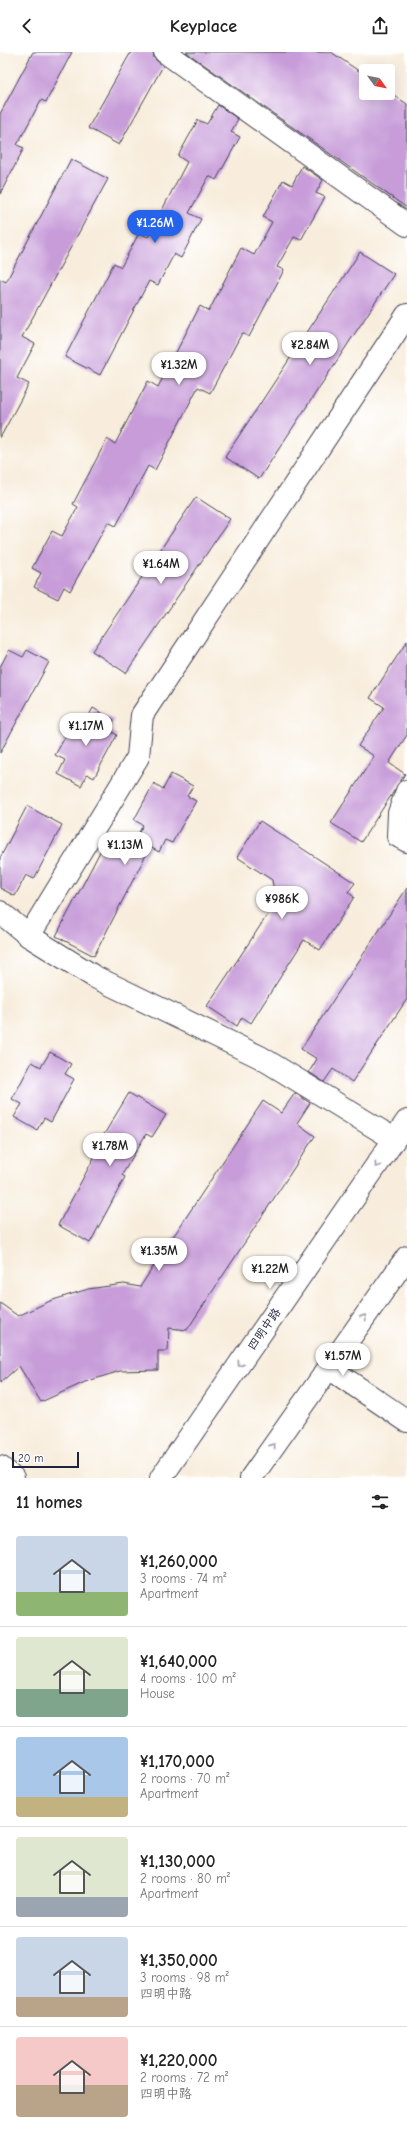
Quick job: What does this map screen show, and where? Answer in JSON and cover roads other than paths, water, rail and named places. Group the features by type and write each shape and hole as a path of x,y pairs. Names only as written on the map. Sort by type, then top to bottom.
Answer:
{"main road":[{"path":"166,52 407,226"},
{"path":"29,936 138,757 142,715 407,315"},
{"path":"407,791 398,813 398,836 407,842"},
{"path":"0,912 29,936 95,977 260,1057 394,1140"},
{"name":"四明中路","path":"161,1478 407,1121"},
{"path":"251,1478 407,1257"},
{"path":"329,1368 407,1421"},
{"path":"0,1467 13,1478"}]}
